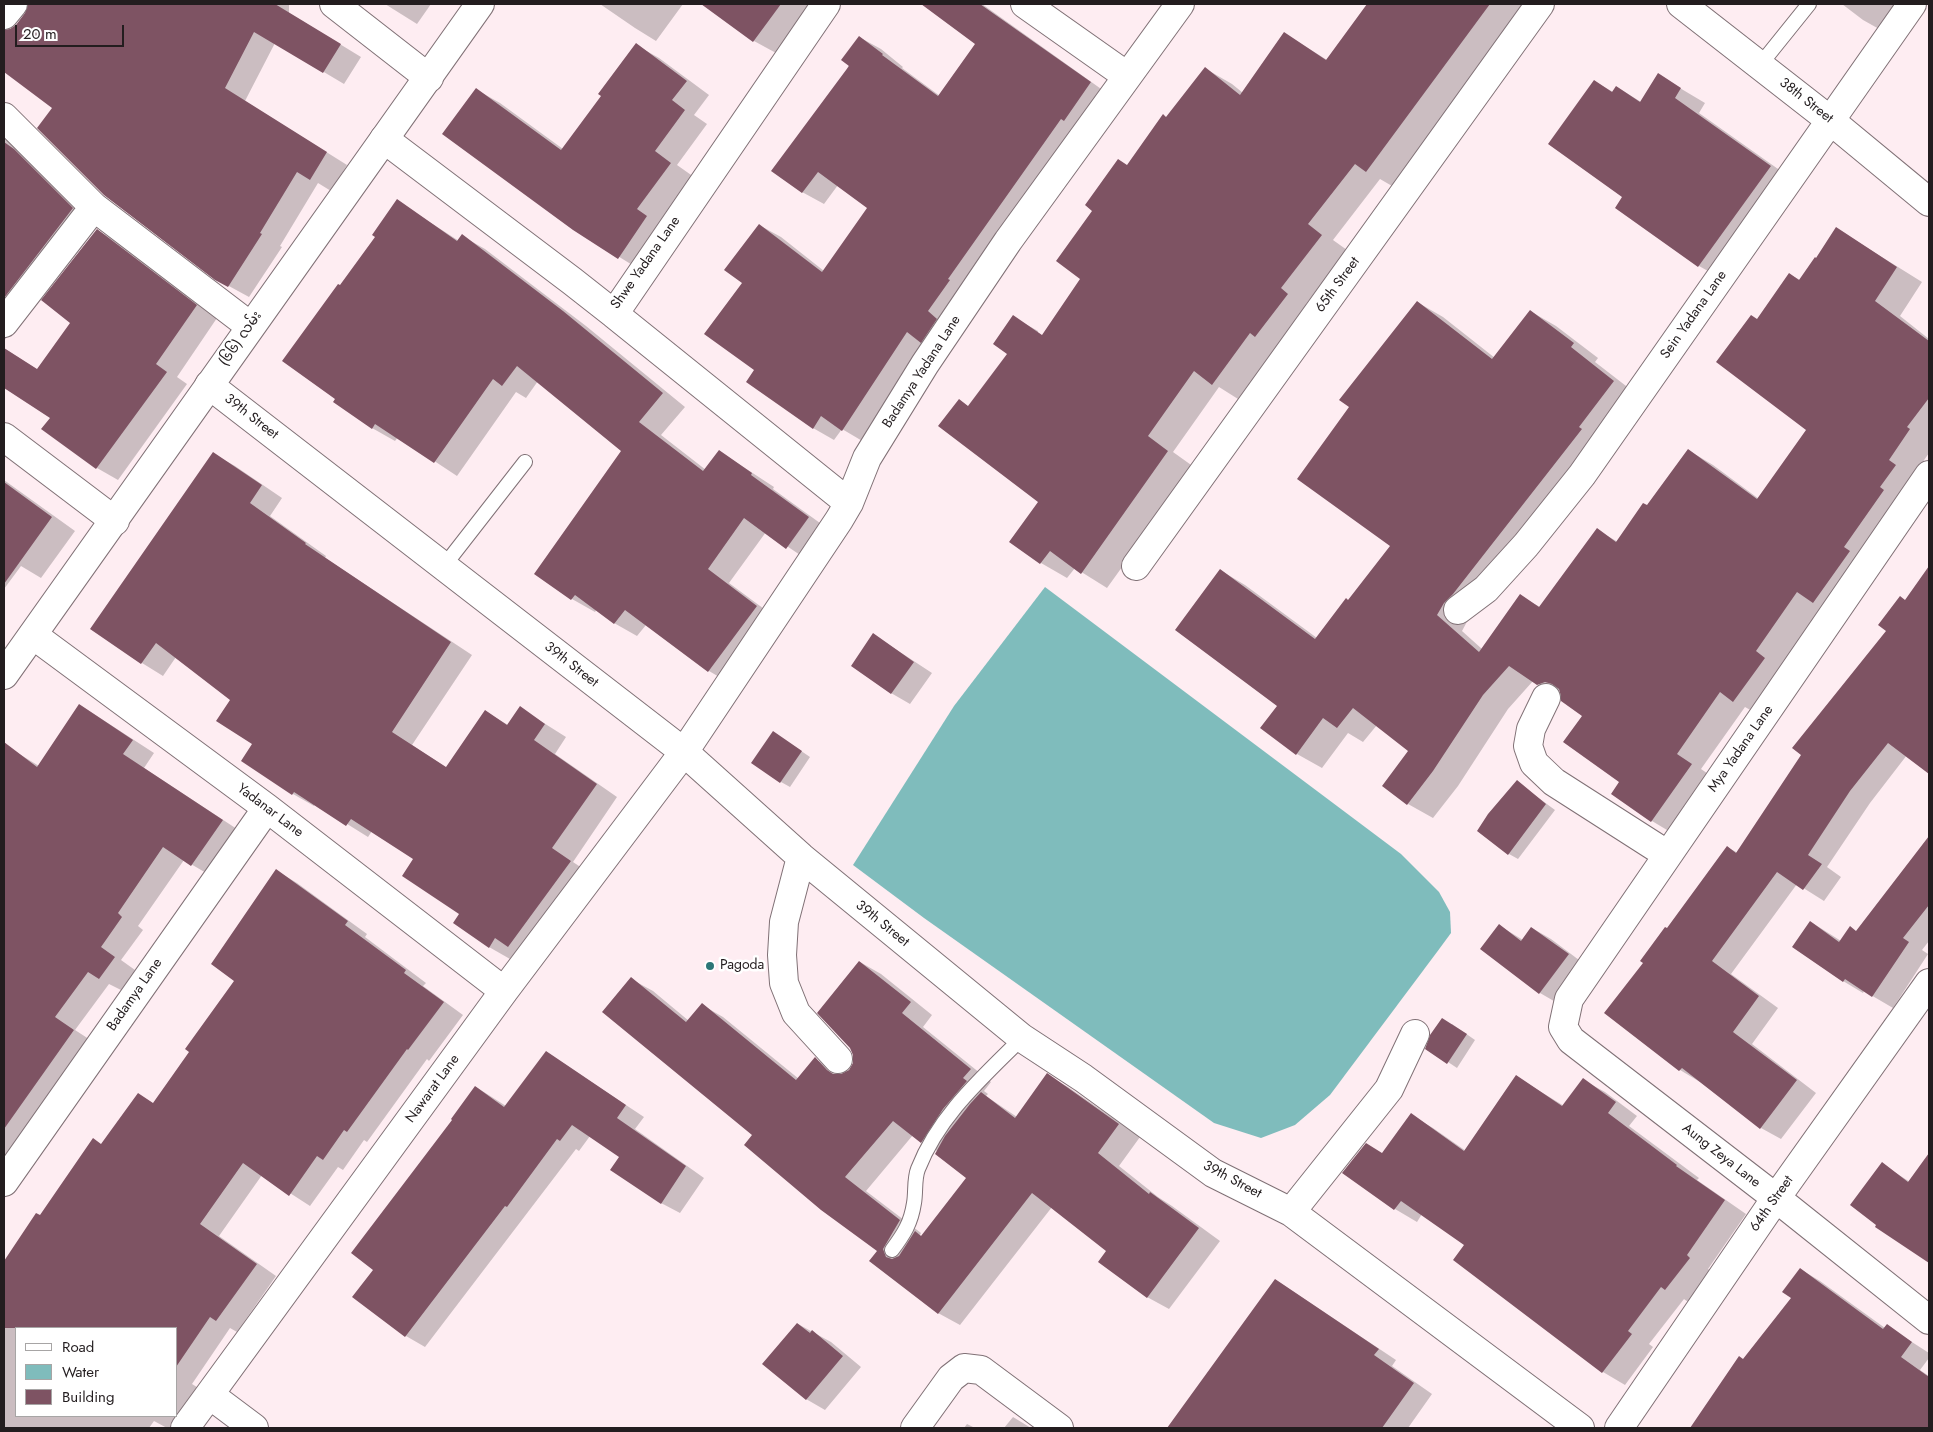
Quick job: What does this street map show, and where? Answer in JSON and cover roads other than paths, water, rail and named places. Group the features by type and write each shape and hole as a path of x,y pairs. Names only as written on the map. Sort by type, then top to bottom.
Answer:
{"street":[{"path":"4,15 13,4"},
{"path":"334,4 428,78"},
{"name":"(၆၆) လမ်း","path":"4,675 480,4"},
{"name":"Shwe Yadana Lane","path":"384,139 614,314 826,4"},
{"path":"1024,4 1128,76"},
{"name":"Badamya Yadana Lane","path":"684,752 839,520 849,503 867,458 925,364 1008,241 1180,4"},
{"name":"65th Street","path":"1136,566 1540,4"},
{"name":"38th Street","path":"1681,4 1831,121 1929,202"},
{"name":"Sein Yadana Lane","path":"1458,610 1486,589 1526,545 1582,475 1912,4"},
{"path":"4,117 94,207 250,326"},
{"path":"4,323 94,207"},
{"path":"614,314 849,503"},
{"name":"39th Street","path":"209,385 684,752 801,857 1022,1038 1083,1078 1213,1173 1291,1212 1580,1428"},
{"path":"4,437 115,521"},
{"name":"Mya Yadana Lane","path":"1563,1027 1569,999 1929,475"},
{"name":"Yadanar Lane","path":"33,635 267,808 504,991"},
{"path":"1546,698 1531,729 1528,746 1534,763 1554,782 1668,855"},
{"name":"Nawarat Lane","path":"186,1428 504,991 684,752"},
{"name":"Badamya Lane","path":"4,1182 267,808"},
{"path":"801,857 784,922 782,955 784,983 796,1013 838,1059"},
{"name":"64th Street","path":"1620,1428 1776,1198 1929,983"},
{"name":"Aung Zeya Lane","path":"1563,1027 1571,1040 1776,1198 1929,1320"},
{"path":"1291,1212 1389,1089 1415,1034"},
{"path":"915,1428 951,1378 964,1368 980,1370 1059,1428"},
{"path":"210,1395 254,1428"}],"lane":[{"path":"1760,65 1809,4"},
{"path":"444,566 526,462"},
{"path":"892,1250 908,1229 914,1204 918,1171 936,1133 949,1114 1022,1038"}],"water":[{"path":"1045,587 1401,854 1439,892 1450,912 1451,933 1330,1095 1295,1125 1261,1138 1214,1123 924,918 853,865 954,706"}],"place":[{"name":"Pagoda","path":"710,966"}]}
